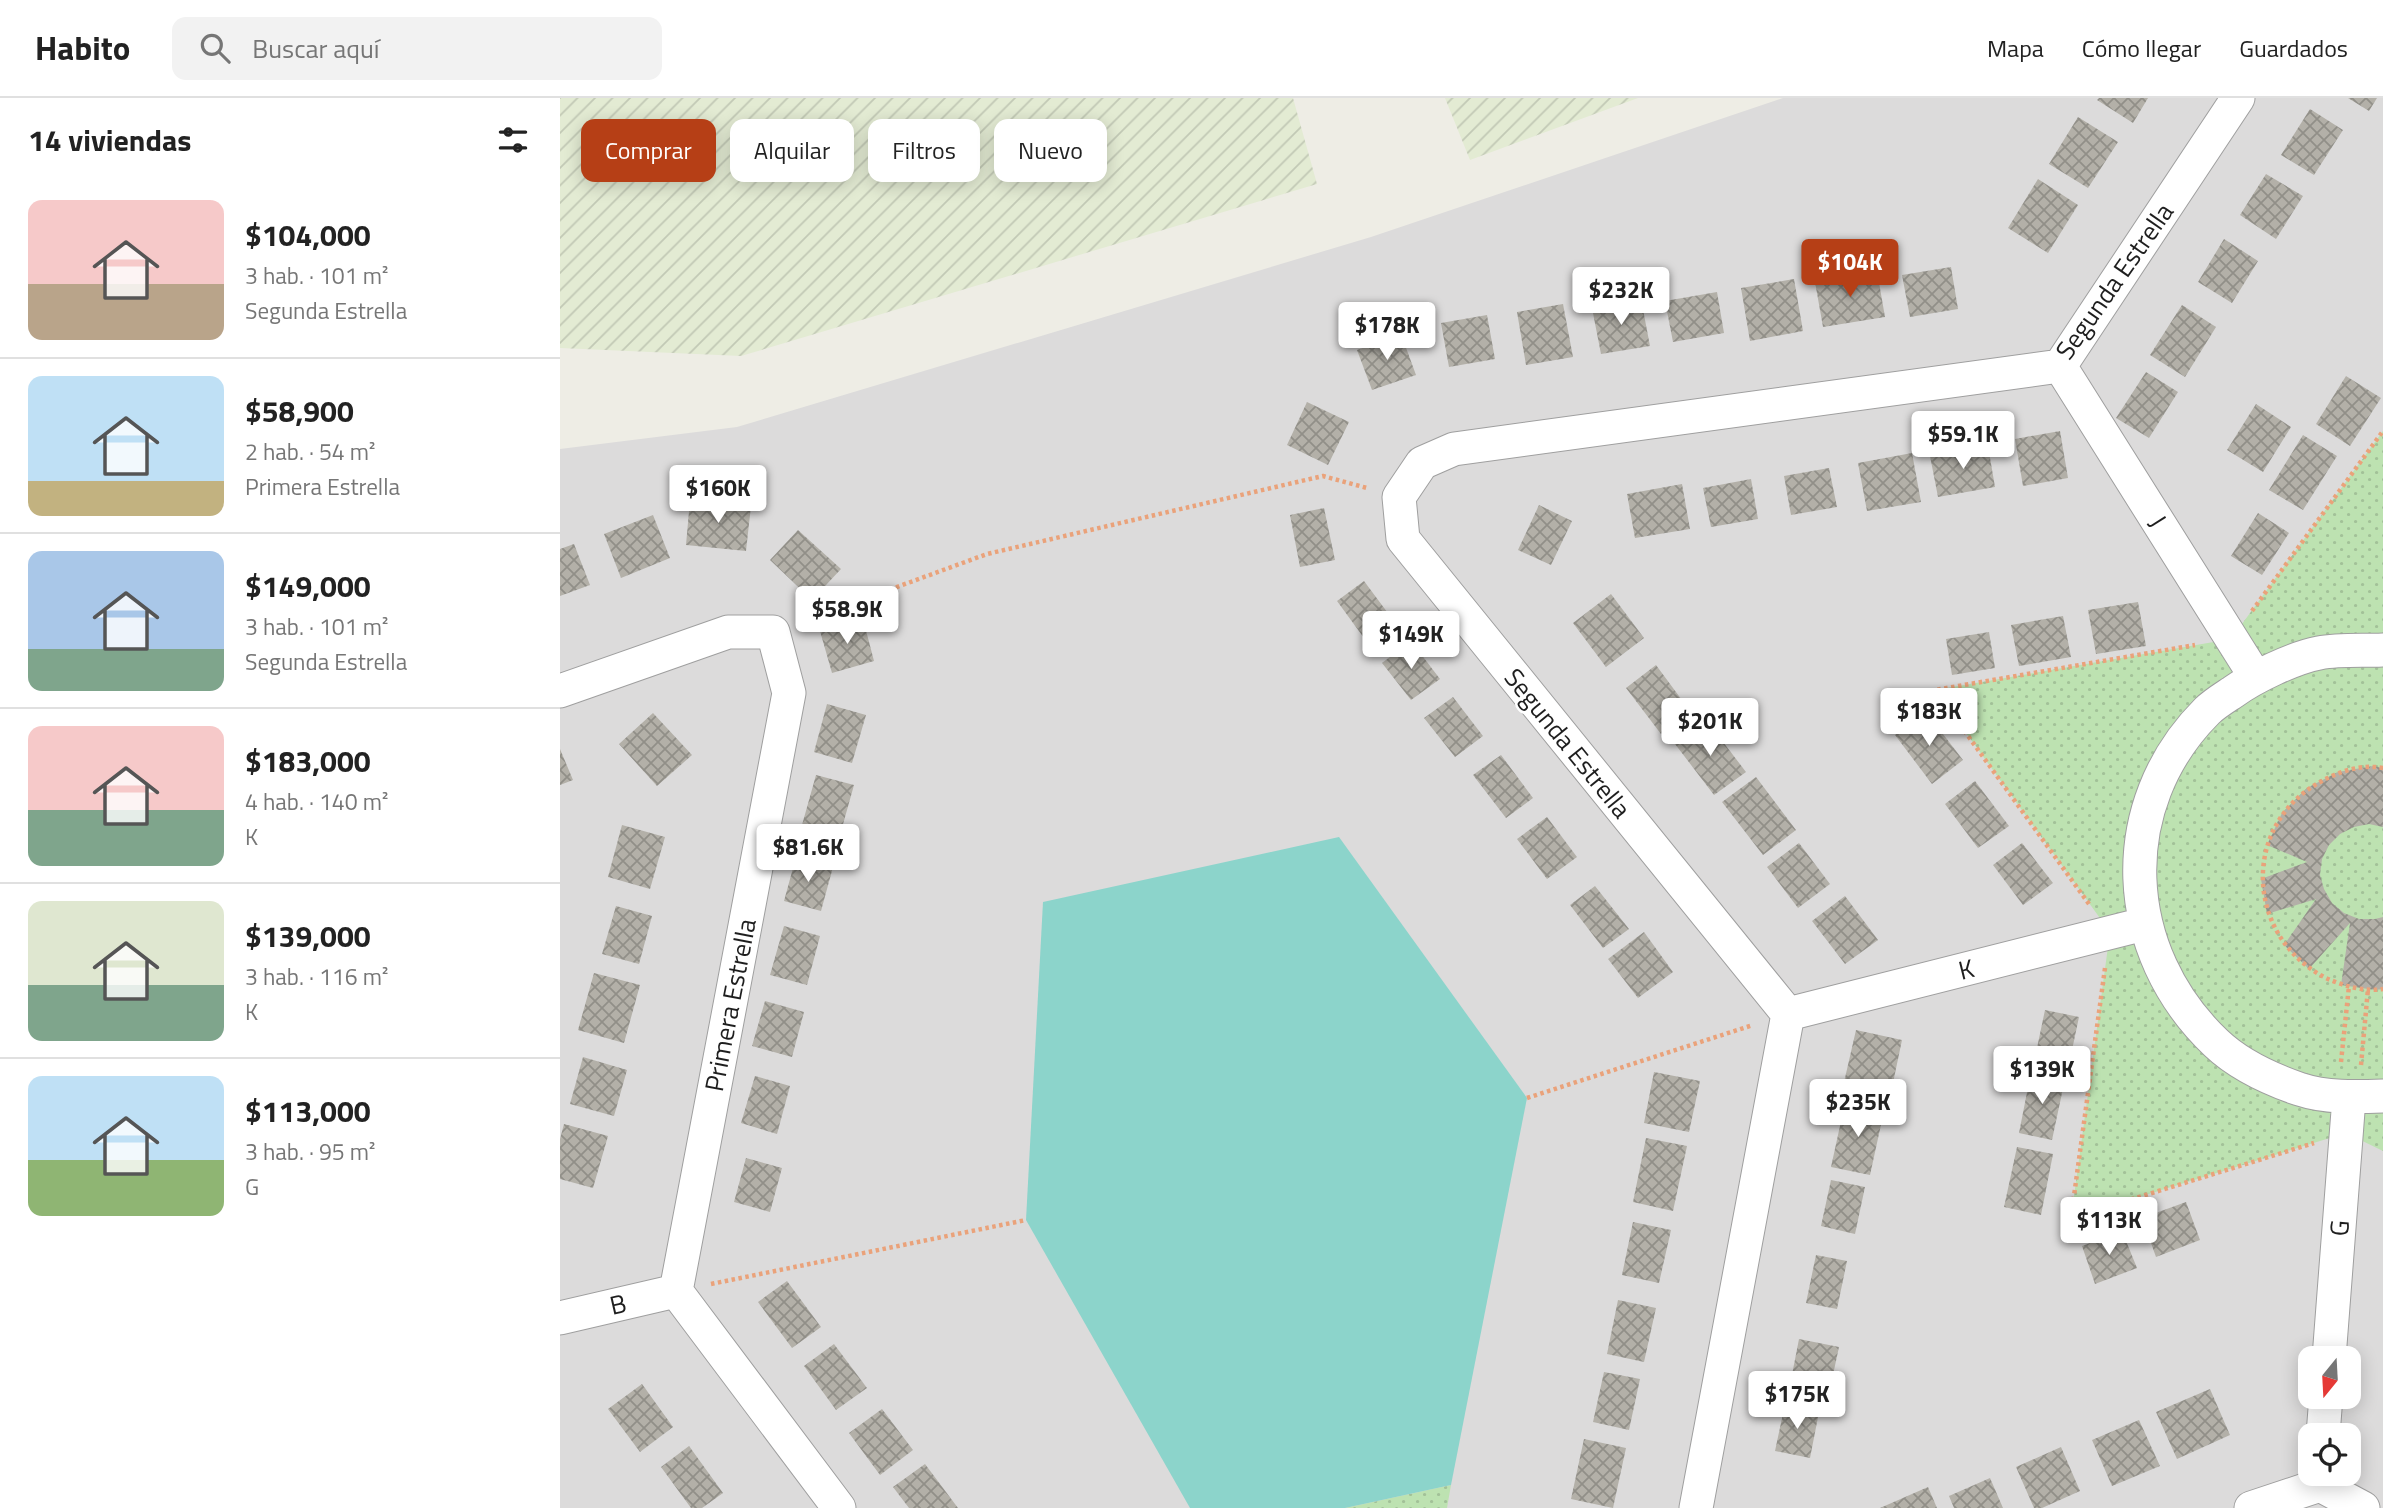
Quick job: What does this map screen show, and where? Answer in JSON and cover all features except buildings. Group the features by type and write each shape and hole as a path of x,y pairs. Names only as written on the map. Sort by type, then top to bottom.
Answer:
{"street":[{"name":"Segunda Estrella","path":"1788,1014 1403,539 1399,497 1422,463 1454,449 2060,366 2238,98"},
{"name":"J","path":"2060,366 2255,676"},
{"path":"560,691 728,632 773,632"},
{"name":"Primera Estrella","path":"676,1291 789,693 773,632"},
{"path":"2357,1097 2301,1090 2257,1072 2217,1044 2185,1009 2160,969 2144,924 2138,866 2147,808 2171,755 2208,710 2255,676 2318,653 2383,650"},
{"name":"K","path":"1788,1014 2144,924"},
{"path":"1696,1508 1788,1014"},
{"name":"G","path":"2330,1346 2357,1097"},
{"path":"676,1291 839,1508"},
{"name":"B","path":"560,1318 676,1291"},
{"path":"2251,1508 2319,1489 2363,1508"}],"path":[{"path":"773,632 987,554 1323,476 1399,497"},
{"path":"2383,768 2373,766 2338,772 2307,788 2283,813 2267,845 2262,879 2267,914 2284,945 2309,969 2341,985 2383,989"},
{"path":"2349,986 2357,1097"},
{"path":"2357,1097 2368,989"},
{"path":"1527,1098 1788,1014"},
{"path":"676,1291 1026,1220"}],"shaded area":[{"path":"1783,98 2383,98 2383,1508 560,1508 560,449 737,427 1371,237"},
{"path":"1339,837 1527,1098 1451,1485 1345,1508 1190,1508 1026,1220 1043,902"}],"green space":[{"path":"560,98 1293,98 1317,184 741,356 560,348"},
{"path":"1445,98 1638,98 1470,160"},
{"path":"2383,431 2383,1151 2346,1133 2071,1218 2110,932 1935,690 2231,639"},
{"path":"1451,1485 1447,1508 1345,1508"}]}
